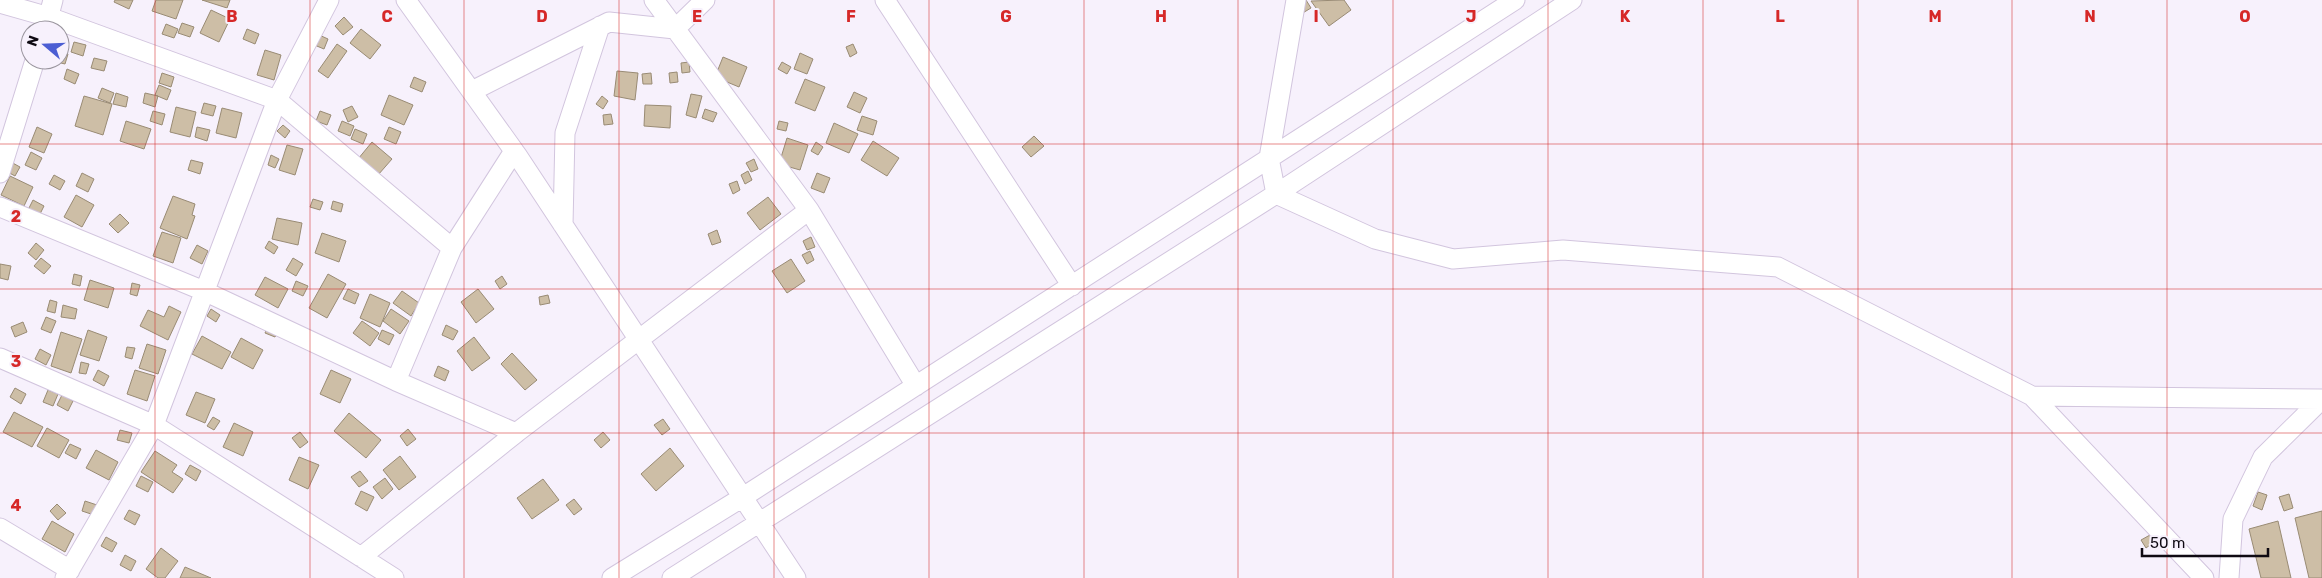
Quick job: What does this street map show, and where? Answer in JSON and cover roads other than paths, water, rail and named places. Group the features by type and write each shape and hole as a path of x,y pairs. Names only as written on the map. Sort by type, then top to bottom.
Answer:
{"street":[{"path":"0,528 68,574 154,425 277,100 329,0"},
{"path":"406,0 514,151 796,578"},
{"path":"654,0 809,210 916,386"},
{"path":"675,29 705,0"},
{"path":"885,0 1072,286"},
{"path":"1276,194 1269,158 1296,0"},
{"path":"612,578 743,497 1515,0"},
{"path":"672,578 1276,194 1572,0"},
{"path":"0,3 49,16 277,100 452,248"},
{"path":"472,91 609,22 675,29"},
{"path":"563,225 565,133 600,26"},
{"path":"0,173 33,70"},
{"path":"396,381 452,248 514,151"},
{"path":"1276,194 1375,239 1454,259 1563,250 1778,267 2032,396 2204,578"},
{"path":"0,207 204,291 396,381 516,433"},
{"path":"361,557 516,433 809,210"},
{"path":"0,358 154,425 394,578"},
{"path":"2032,396 2322,399"},
{"path":"2230,578 2234,519 2262,457 2322,399"}]}
